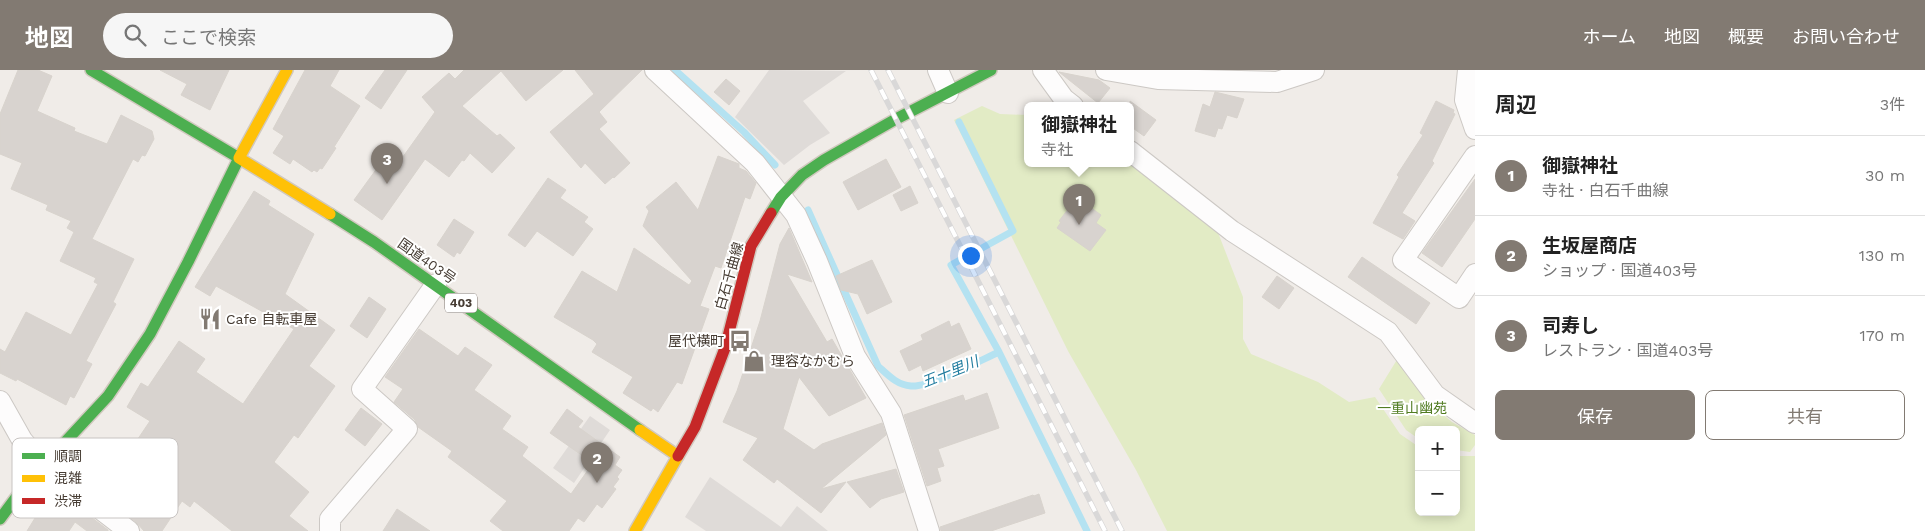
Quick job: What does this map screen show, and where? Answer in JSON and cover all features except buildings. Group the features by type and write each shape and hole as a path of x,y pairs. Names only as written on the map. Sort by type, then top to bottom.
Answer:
{"main road":[{"name":"国道403号","path":"91,70 239,158 374,242 678,456"},
{"path":"68,438 108,396 150,334 239,158 287,70"},
{"name":"白石千曲線","path":"678,456 695,427 725,348 752,246 781,197 802,175 824,160 896,119 991,70"},
{"path":"635,531 678,456"},
{"path":"1,516 12,502"}],"street":[{"path":"655,70 755,163 796,214 855,356 891,413 929,531"},
{"path":"938,70 948,93"},
{"path":"1043,70 1064,99 1068,102"},
{"path":"1106,70 1158,78 1277,82 1314,70"},
{"path":"1468,70 1465,100 1475,129"},
{"path":"1134,154 1232,231 1388,332 1435,396 1475,423"},
{"path":"1475,156 1403,260 1459,298 1475,274"},
{"path":"330,531 330,519 407,429 362,389 436,284"},
{"path":"0,402 21,438"},
{"path":"112,518 129,531"}],"green space":[{"path":"982,106 1000,114 1024,115 1024,167 1134,167 1217,230 1243,297 1243,339 1251,354 1318,382 1349,402 1375,397 1400,434 1415,444 1415,516 1460,516 1460,456 1475,456 1475,531 1167,531 1136,470 1068,351 954,120"},
{"name":"一重山幽苑","path":"1398,358 1429,403 1459,426 1415,426 1415,436 1406,430 1379,389"},
{"name":"一重山幽苑","path":"1460,427 1475,435 1475,445 1470,452 1460,451"}],"shaded area":[{"path":"769,70 846,71 803,101 830,133 810,145 784,165 735,117"},
{"path":"590,416 610,430 574,483 553,468"},
{"path":"710,477 781,527 797,506 828,531 706,531 685,517"}],"waterway":[{"name":"五十里川","path":"675,70 744,132 775,165"},
{"path":"959,122 1013,231 951,265 999,352"},
{"name":"五十里川","path":"808,210 878,366 893,379 901,384 911,386 929,383 999,352 1087,531"}],"railway":[{"path":"871,70 1105,531"},
{"path":"888,70 1122,531"}],"traffic: fast":[{"path":"69,438 108,396 150,334 239,158 91,70"},
{"path":"771,213 781,197 802,175 824,160 896,119 991,70"},
{"path":"330,214 374,242 640,430"},
{"path":"0,519 12,503"}],"traffic: slow":[{"path":"287,70 239,158 330,214"},
{"path":"635,531 678,456 640,430"}],"traffic: jam":[{"path":"678,456 695,427 725,348 751,246 771,213"}],"place":[{"name":"司寿し","path":"387,184"},
{"name":"御嶽神社","path":"1079,225"},
{"name":"Cafe 自転車屋","path":"210,319"},
{"name":"屋代横町","path":"740,341"},
{"name":"理容なかむら","path":"754,361"},
{"name":"生坂屋商店","path":"597,483"}]}
